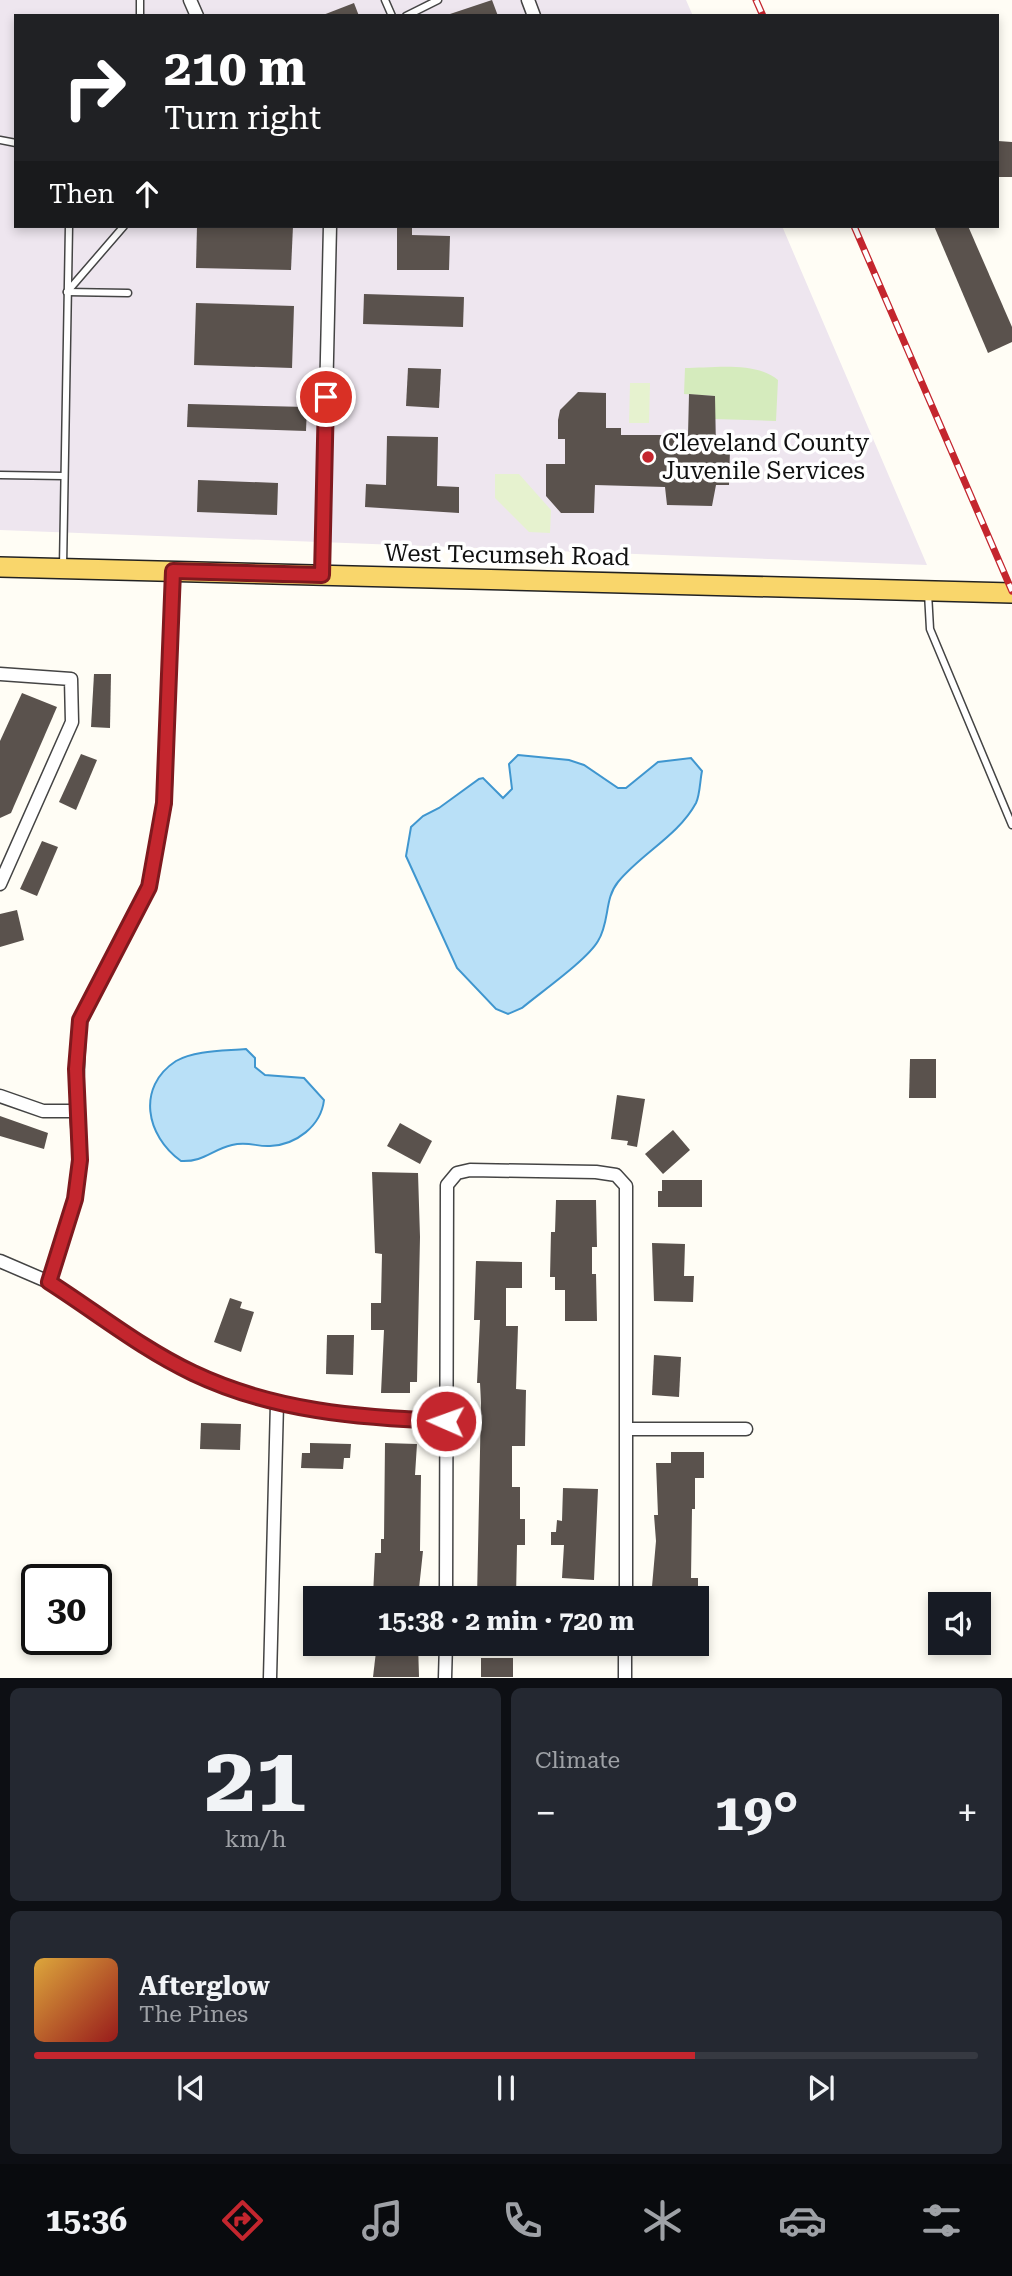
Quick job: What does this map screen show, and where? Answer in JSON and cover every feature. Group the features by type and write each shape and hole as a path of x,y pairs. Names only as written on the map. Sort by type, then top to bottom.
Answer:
{"main road":[{"name":"West Tecumseh Road","path":"0,567 1012,593"}],"street":[{"path":"322,575 330,228"},
{"path":"49,1282 75,1199 80,1160 76,1111 80,1020 149,887 164,803 173,571"},
{"path":"0,674 71,679 72,711 72,722 0,884"},
{"path":"0,1096 43,1111 76,1111"},
{"path":"446,1586 447,1185 457,1173 470,1170 596,1172 616,1175 626,1186 626,1586"},
{"path":"0,1261 49,1282 192,1373 277,1404 358,1418 446,1421"},
{"path":"270,1678 277,1404"},
{"path":"628,1429 746,1429"},
{"path":"445,1678 446,1656"},
{"path":"625,1656 625,1678"}],"lane":[{"path":"409,14 438,0"},
{"path":"62,569 69,228"},
{"path":"67,292 122,228"},
{"path":"67,292 128,293"},
{"path":"0,475 64,476"},
{"path":"928,591 930,628 1012,825"}],"shaded area":[{"path":"0,0 686,0 692,14 14,14 14,228 783,228 927,565 0,530"}],"green space":[{"path":"733,367 769,374 778,380 776,421 714,419 715,396 684,394 685,368"},
{"path":"630,383 650,383 649,423 629,423"},
{"path":"495,474 519,474 551,510 550,533 529,532 495,498"}],"water":[{"path":"518,755 569,760 584,765 618,788 626,788 658,762 691,758 702,771 697,800 688,815 618,882 609,903 602,934 592,949 522,1008 508,1014 496,1009 457,968 406,856 411,827 479,779 483,778 503,798 512,789 509,764"},
{"path":"246,1049 255,1058 255,1067 265,1075 304,1078 324,1100 318,1118 298,1138 280,1145 238,1144 196,1160 181,1161 169,1151 153,1125 150,1111 155,1084 163,1072 184,1057"}],"building":[{"path":"492,0 497,14 450,14"},
{"path":"354,3 358,14 326,14"},
{"path":"999,141 1012,142 1012,177 999,177"},
{"path":"197,228 293,228 291,270 196,268"},
{"path":"397,228 412,228 412,235 450,236 449,270 397,270"},
{"path":"935,228 969,228 1012,327 1012,342 988,353"},
{"path":"364,294 464,297 463,327 363,324"},
{"path":"196,303 294,306 292,368 194,365"},
{"path":"408,368 441,369 439,408 406,406"},
{"name":"Cleveland County Juvenile Services","path":"578,392 606,393 606,428 621,428 621,435 688,435 689,394 715,396 716,449 730,449 729,485 716,485 712,506 667,505 665,487 595,485 594,513 561,513 546,496 546,464 565,464 565,439 558,439 558,420 560,410"},
{"path":"188,404 307,407 306,431 187,427"},
{"path":"387,436 438,437 437,486 459,487 459,513 365,507 366,484 386,485"},
{"path":"198,480 278,483 277,515 197,512"},
{"path":"94,674 111,674 110,728 91,727"},
{"path":"22,693 57,707 11,813 0,818 0,741"},
{"path":"81,754 97,760 76,810 59,802"},
{"path":"42,841 58,847 37,896 20,889"},
{"path":"17,910 24,940 0,947 0,914"},
{"path":"910,1059 936,1059 936,1098 909,1098"},
{"path":"617,1095 645,1099 637,1147 627,1145 628,1141 611,1139"},
{"path":"0,1116 48,1133 44,1149 0,1136"},
{"path":"400,1123 432,1141 420,1164 387,1146"},
{"path":"673,1130 690,1150 663,1174 645,1154"},
{"path":"372,1172 418,1173 420,1237 417,1382 410,1382 410,1393 381,1393 384,1330 371,1330 371,1303 381,1303 382,1254 375,1253"},
{"path":"662,1180 702,1180 702,1207 658,1207 658,1191 662,1191"},
{"path":"556,1200 596,1200 597,1247 592,1247 592,1274 596,1274 597,1321 565,1321 565,1290 555,1290 555,1277 550,1277 551,1232 555,1232"},
{"path":"652,1243 685,1244 684,1276 694,1276 693,1302 654,1301"},
{"path":"476,1261 522,1262 522,1288 506,1288 506,1326 518,1326 516,1389 526,1390 525,1446 512,1446 512,1487 520,1487 520,1519 525,1519 525,1545 517,1545 516,1586 477,1586 481,1403 480,1383 477,1383 480,1320 474,1320"},
{"path":"230,1298 242,1302 240,1308 254,1312 241,1352 214,1342"},
{"path":"327,1335 354,1335 353,1375 326,1374"},
{"path":"654,1355 681,1357 679,1397 652,1395"},
{"path":"201,1423 241,1424 240,1450 200,1449"},
{"path":"310,1443 351,1444 350,1458 344,1458 343,1469 301,1468 302,1453 310,1453"},
{"path":"385,1443 417,1444 415,1475 421,1475 420,1551 423,1551 419,1586 373,1586 375,1553 381,1553 381,1539 384,1539"},
{"path":"671,1452 704,1452 704,1478 695,1478 695,1509 692,1509 691,1578 698,1578 698,1586 652,1586 656,1541 654,1515 658,1515 656,1463 671,1463"},
{"path":"563,1488 598,1489 594,1580 562,1578 564,1545 551,1545 551,1532 556,1532 557,1520 562,1521"},
{"path":"375,1656 418,1656 419,1677 373,1677"},
{"path":"481,1658 513,1658 513,1677 481,1677"}],"railway":[{"path":"756,0 762,14"},
{"path":"855,228 1012,591"}],"place":[{"name":"Cleveland County Juvenile Services","path":"648,457"}],"route":[{"path":"326,397 322,575 173,571 164,803 149,887 80,1020 76,1111 80,1160 75,1199 49,1282 192,1373 277,1404 358,1418 446,1421"}]}
